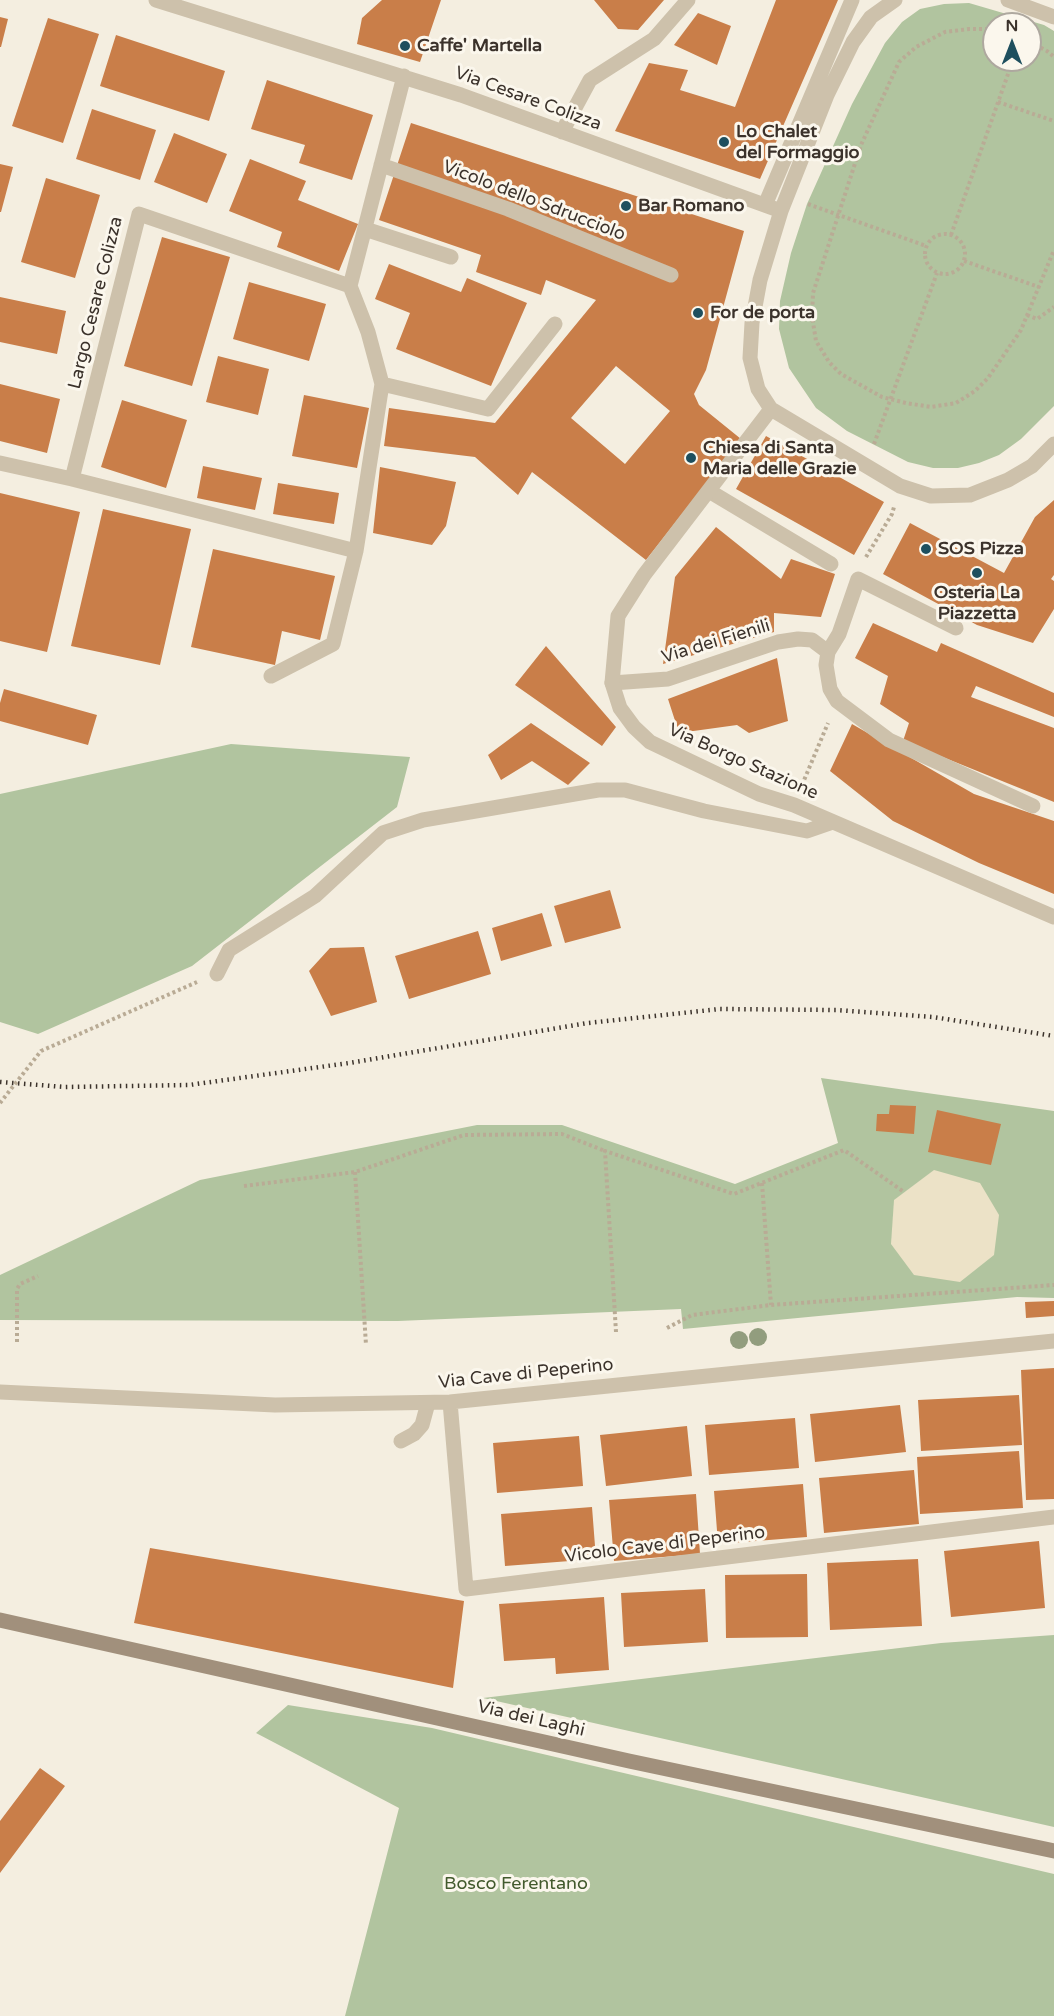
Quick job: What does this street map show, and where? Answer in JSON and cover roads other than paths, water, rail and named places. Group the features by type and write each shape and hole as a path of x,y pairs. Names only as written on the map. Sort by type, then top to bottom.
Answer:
{"main road":[{"name":"Via dei Laghi","path":"0,1620 629,1761 1054,1851"}],"street":[{"name":"Via Cesare Colizza","path":"156,0 461,95 765,205 784,204"},
{"path":"562,132 590,80 654,39 688,0"},
{"path":"765,205 852,0"},
{"path":"895,0 871,17 853,42 827,95 784,204 760,280 752,323 750,358 758,389 771,409 900,486 931,496 970,495 1008,480 1032,466 1054,444"},
{"path":"1008,0 1054,17"},
{"path":"271,676 333,644 356,551 382,384 368,332 350,286 404,76"},
{"name":"Vicolo dello Sdrucciolo","path":"381,165 508,209 671,275"},
{"name":"Largo Cesare Colizza","path":"72,479 139,214 350,286"},
{"path":"365,229 451,257"},
{"path":"382,384 488,409 555,324"},
{"name":"Via Borgo Stazione","path":"771,409 644,575 618,616 612,683 620,708 634,727 650,742 759,794 794,805 1054,916"},
{"path":"0,463 356,551"},
{"path":"709,491 831,564"},
{"path":"956,628 858,579 839,634 828,652 826,665 830,689 837,701 890,740 1033,806"},
{"name":"Via dei Fienili","path":"612,683 668,679 778,642 798,639 812,640 828,652"},
{"path":"217,974 229,950 315,896 383,833 423,820 598,790 625,790 704,811 807,831 833,822"},
{"name":"Via Cave di Peperino","path":"0,1392 274,1404 450,1402 1054,1341"},
{"name":"Vicolo Cave di Peperino","path":"450,1402 466,1589 1054,1517"},
{"path":"400,1441 414,1434 422,1425 428,1403"}],"railway":[{"path":"0,1082 65,1087 189,1085 349,1063 588,1023 720,1009 836,1010 933,1017 1054,1036"}],"place":[{"name":"Caffe' Martella","path":"405,46"},
{"name":"Lo Chalet del Formaggio","path":"724,142"},
{"name":"Bar Romano","path":"626,206"},
{"name":"For de porta","path":"698,313"},
{"name":"Chiesa di Santa Maria delle Grazie","path":"691,458"},
{"name":"SOS Pizza","path":"926,549"},
{"name":"Osteria La Piazzetta","path":"977,573"}],"park label":[{"name":"Bosco Ferentano","path":"516,1884"}]}
